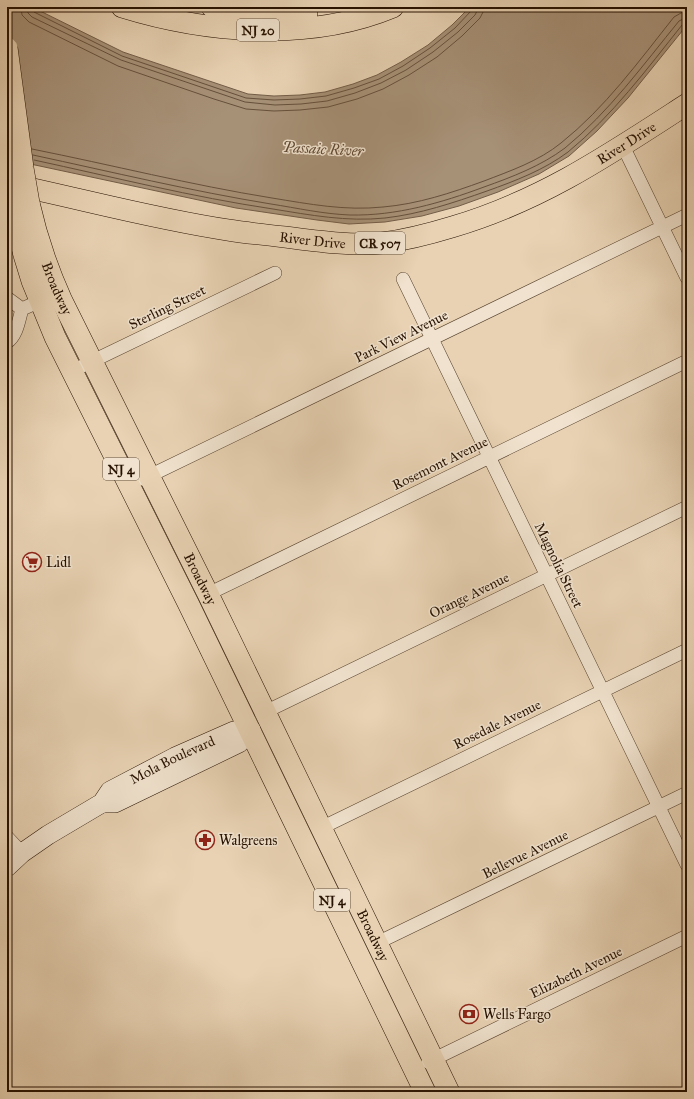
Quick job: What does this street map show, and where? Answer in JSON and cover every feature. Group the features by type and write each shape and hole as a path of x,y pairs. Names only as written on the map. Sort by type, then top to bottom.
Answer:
{"main road":[{"name":"NJ 20","path":"122,7 148,15 183,22 223,28 265,30 308,28 329,25 370,15 393,7"},
{"name":"NJ 20","path":"218,8 259,14 285,15 311,13 345,7"},
{"name":"Broadway","path":"7,48 23,168 16,195 22,248 32,281 31,305 56,337 250,731 425,1092"},
{"name":"River Drive","path":"16,195 44,191 159,217 228,230 336,243 381,243 427,234 466,223 533,197 598,162 687,104"},
{"name":"Broadway","path":"7,165 16,195 39,243 50,275 208,594 449,1092"},
{"path":"7,229 10,226 12,219 16,195"},
{"path":"7,253 27,272 32,281"}],"street":[{"path":"623,146 687,278"},
{"name":"Park View Avenue","path":"130,486 687,215"},
{"name":"Sterling Street","path":"72,371 275,273"},
{"name":"Magnolia Street","path":"403,278 687,865"},
{"path":"7,298 31,305 10,341 7,342"},
{"name":"Rosemont Avenue","path":"208,594 687,361"},
{"name":"Orange Avenue","path":"265,712 687,507"},
{"name":"Rosedale Avenue","path":"321,828 687,650"},
{"path":"250,731 265,712"},
{"name":"Mola Boulevard","path":"7,867 22,853 48,835 102,803 110,791 175,757 234,731 250,731"},
{"name":"Bellevue Avenue","path":"377,943 687,793"},
{"path":"7,837 22,853"},
{"name":"Elizabeth Avenue","path":"414,1068 687,936"}],"water":[{"name":"Passaic River","path":"7,7 32,7 123,52 248,94 274,96 325,92 377,75 428,45 452,25 470,7 687,7 687,25 628,98 597,131 569,156 539,174 498,192 459,206 422,216 385,222 349,224 236,208 7,159"}],"place":[{"name":"Lidl","path":"32,562"},
{"name":"Walgreens","path":"205,840"},
{"name":"Wells Fargo","path":"469,1014"}]}
